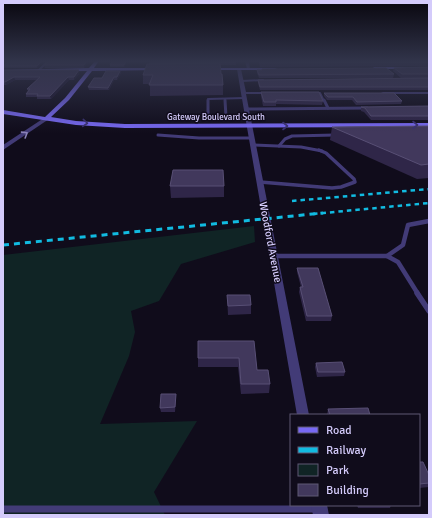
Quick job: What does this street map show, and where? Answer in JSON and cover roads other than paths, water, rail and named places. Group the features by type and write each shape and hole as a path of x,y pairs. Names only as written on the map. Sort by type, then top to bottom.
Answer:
{"main road":[{"path":"46,119 74,93 80,85"},
{"path":"16,114 37,113 59,108"},
{"name":"Gateway Boulevard South","path":"3,112 46,119 125,126 248,122 358,127 429,125"}],"street":[{"name":"Woodford Avenue","path":"242,85 303,414"},
{"path":"244,96 281,93"},
{"path":"312,93 328,93"},
{"path":"374,93 429,93"},
{"path":"3,148 46,119"}],"lane":[{"path":"320,93 328,108"},
{"path":"244,96 225,99 208,99 208,117 226,117 248,122"},
{"path":"225,99 226,117"},
{"path":"246,109 375,108"},
{"path":"158,134 252,141 279,146 321,150 354,179 355,182 341,187 332,188 303,187 260,182"},
{"path":"279,146 285,139 292,136 341,135"},
{"path":"387,256 403,244 408,225 429,221"},
{"path":"274,256 387,256 398,262 429,311"},
{"path":"3,509 320,510"}],"railway":[{"path":"292,201 429,189"},
{"path":"313,214 429,203"},
{"path":"313,214 323,213"},
{"path":"3,245 313,214"}]}
